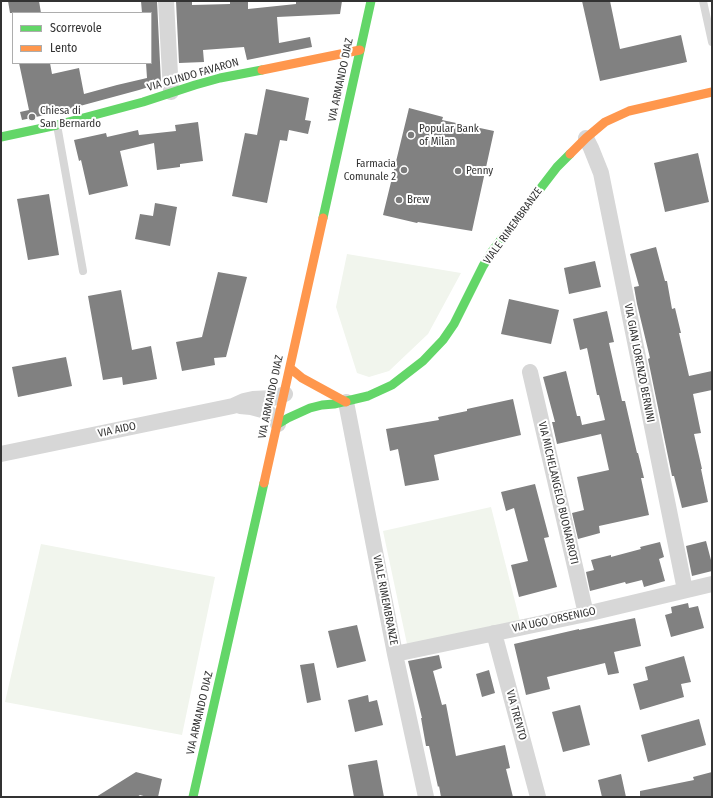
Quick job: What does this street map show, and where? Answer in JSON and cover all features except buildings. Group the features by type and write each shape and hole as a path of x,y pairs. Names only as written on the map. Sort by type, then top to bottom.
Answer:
{"street":[{"path":"166,1 171,92"},
{"name":"VIA ARMANDO DIAZ","path":"193,797 285,394 371,1"},
{"name":"VIA OLINDO FAVARON","path":"1,137 57,125 143,102 171,92 220,78 360,50"},
{"name":"VIALE RIMEMBRANZE","path":"278,424 310,408 346,402 368,396 392,385 423,361 443,340 454,324 483,266 493,250 557,167 586,138 605,122 629,111 712,92"},
{"name":"VIA GIAN LORENZO BERNINI","path":"586,138 601,173 685,590"},
{"path":"290,368 302,378 346,402"},
{"name":"VIA MICHELANGELO BUONARROTI","path":"530,372 586,614"},
{"name":"VIA AIDO","path":"1,454 233,406 248,400 273,398 285,394"},
{"name":"VIALE RIMEMBRANZE","path":"346,402 395,654 426,797"},
{"name":"VIA AIDO","path":"233,406 252,407 266,411 276,419 278,424"},
{"name":"VIA UGO ORSENIGO","path":"395,654 586,614 712,584"},
{"name":"VIA TRENTO","path":"494,633 538,797"}],"lane":[{"path":"703,1 712,42"},
{"path":"57,125 83,271"}],"shaded area":[{"path":"347,254 461,273 428,334 389,371 369,377 357,373 336,307"},
{"path":"491,507 520,621 407,644 383,531"},
{"path":"41,544 215,577 182,735 5,702"}],"traffic: fast":[{"path":"323,218 371,1"},
{"path":"1,137 57,125 143,102 220,78 262,70"},
{"path":"278,424 310,408 368,396 392,385 423,361 443,340 454,324 483,266 493,250 557,167 570,154"},
{"path":"193,797 264,483"}],"traffic: slow":[{"path":"262,70 360,50"},
{"path":"570,154 605,122 629,111 712,92"},
{"path":"264,483 323,218"},
{"path":"290,368 302,378 346,402"}],"place":[{"name":"Chiesa di San Bernardo","path":"32,117"},
{"name":"Popular Bank of Milan","path":"411,135"},
{"name":"Farmacia Comunale 2","path":"404,170"},
{"name":"Penny","path":"458,171"},
{"name":"Brew","path":"399,200"}]}
